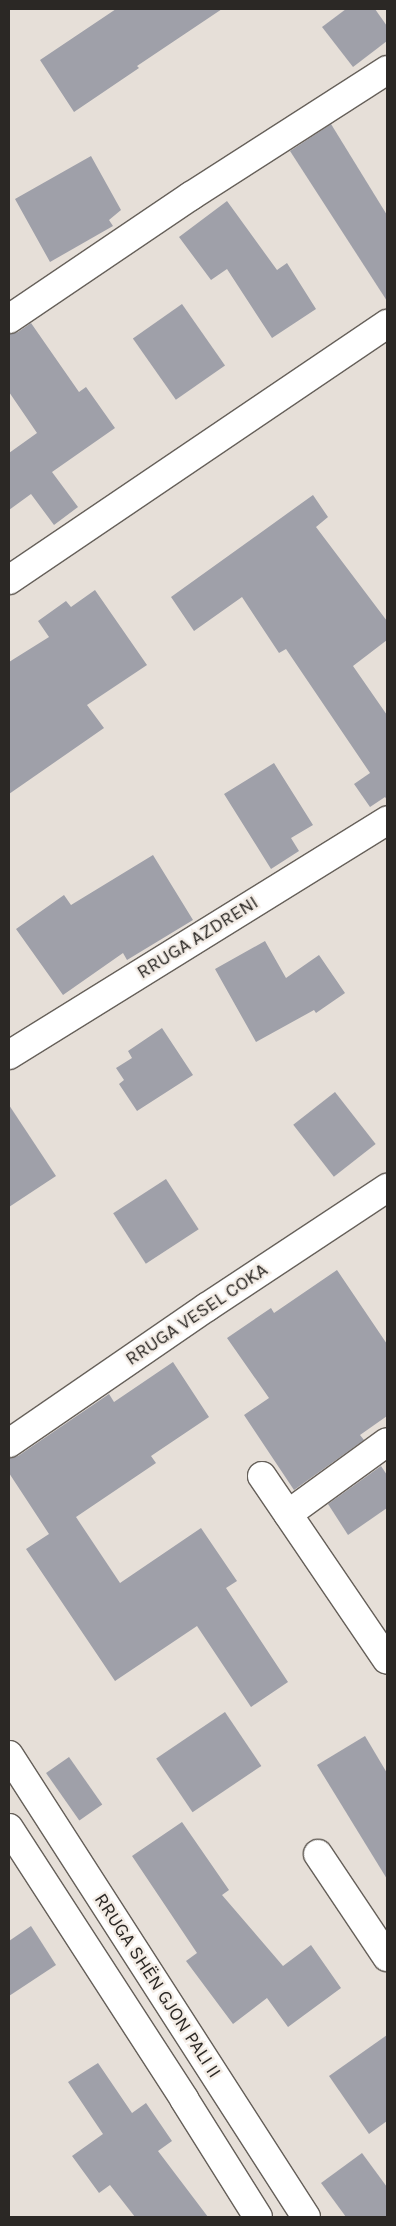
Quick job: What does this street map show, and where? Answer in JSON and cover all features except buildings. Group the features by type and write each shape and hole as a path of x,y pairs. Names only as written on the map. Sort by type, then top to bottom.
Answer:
{"street":[{"path":"9,319 184,201 387,70"},
{"path":"9,580 387,324"},
{"name":"RRUGA AZDRENI","path":"9,1055 387,821"},
{"name":"RRUGA VESEL COKA","path":"9,1443 215,1302 387,1188"},
{"path":"288,1514 387,1442"},
{"path":"262,1476 387,1660"},
{"name":"RRUGA SHËN GJON PALI II","path":"9,1755 306,2217"},
{"name":"RRUGA SHËN GJON PALI II","path":"9,1828 258,2217"},
{"path":"318,1854 387,1957"}]}
